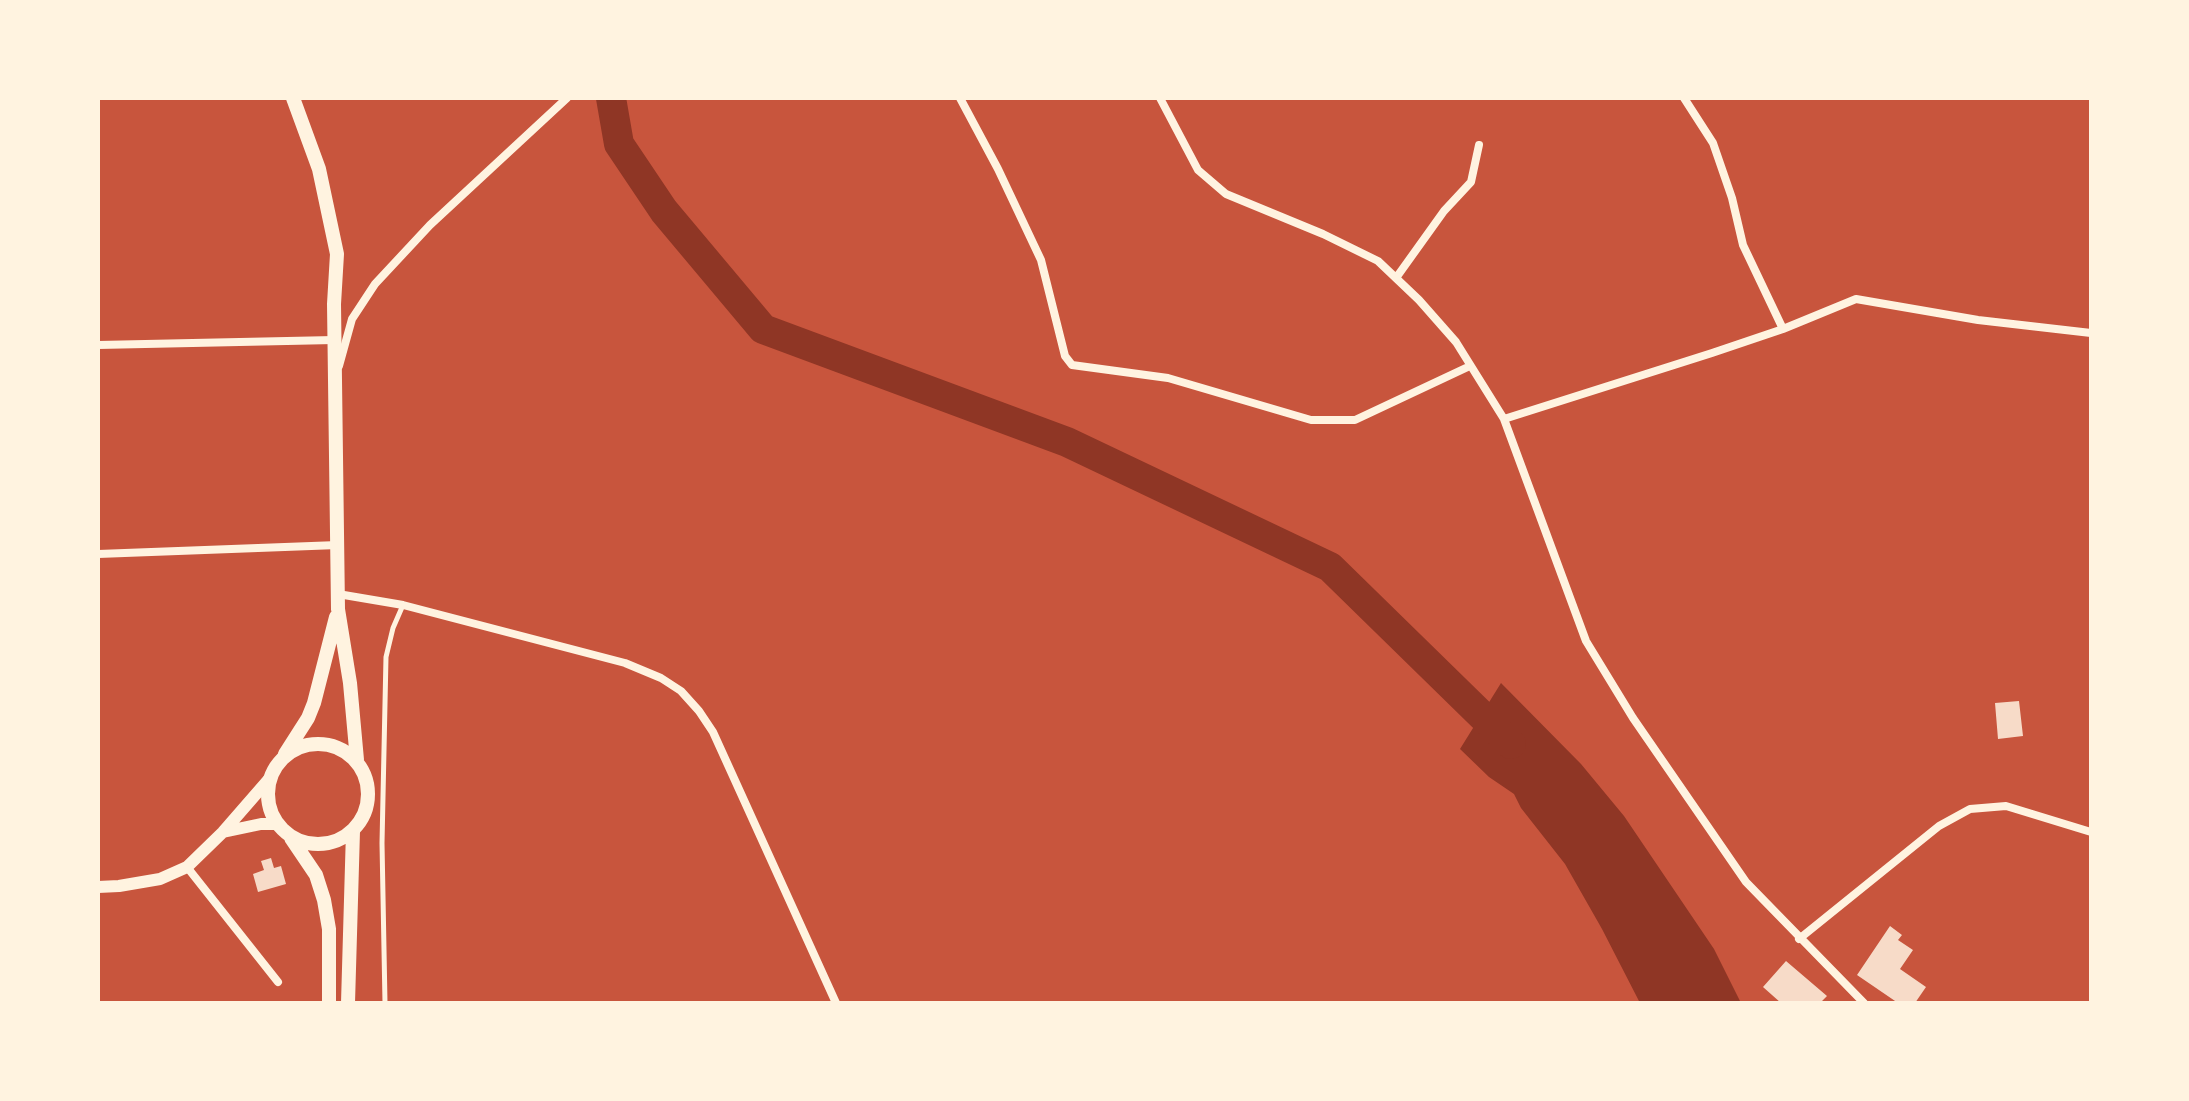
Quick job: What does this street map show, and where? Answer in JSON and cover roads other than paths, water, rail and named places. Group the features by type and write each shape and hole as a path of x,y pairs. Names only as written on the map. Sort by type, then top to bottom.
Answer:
{"main road":[{"path":"288,835 319,845 335,842 353,831 369,801 367,779 357,760 338,601 334,340 337,254 319,169 293,98"},
{"path":"329,1003 329,929 324,900 316,875 277,824 267,794 270,778 308,718 314,703 338,601"},
{"path":"283,757 300,746 320,743 340,748 357,760"},
{"path":"348,1003 353,831"}],"street":[{"path":"335,378 352,319 375,284 430,225 567,98"},
{"path":"960,98 1041,260 1065,356 1072,365 1168,378 1311,420 1355,420 1470,366"},
{"path":"1160,98 1198,170 1226,194 1323,234 1378,261 1419,300 1456,342 1504,419 1586,641 1633,718 1746,882 1864,1003"},
{"path":"1684,98 1713,143 1732,198 1743,245 1783,329"},
{"path":"1396,278 1444,211 1471,182 1479,145"},
{"path":"1504,419 1783,329 1856,299 1978,320 2091,333"},
{"path":"98,345 334,340"},
{"path":"98,554 339,544"},
{"path":"338,601 403,605 625,663 661,678 681,691 713,732 836,1003"},
{"path":"98,887 160,879 187,867 223,832 270,778"},
{"path":"1799,939 1939,826 1970,809 2006,806 2091,832"},
{"path":"223,832 277,824"},
{"path":"187,867 278,982"}],"lane":[{"path":"385,1003 382,843 386,657 403,605"}],"waterway":[{"path":"611,98 619,144 664,211 763,329 1067,442 1330,567 1511,744"}]}
